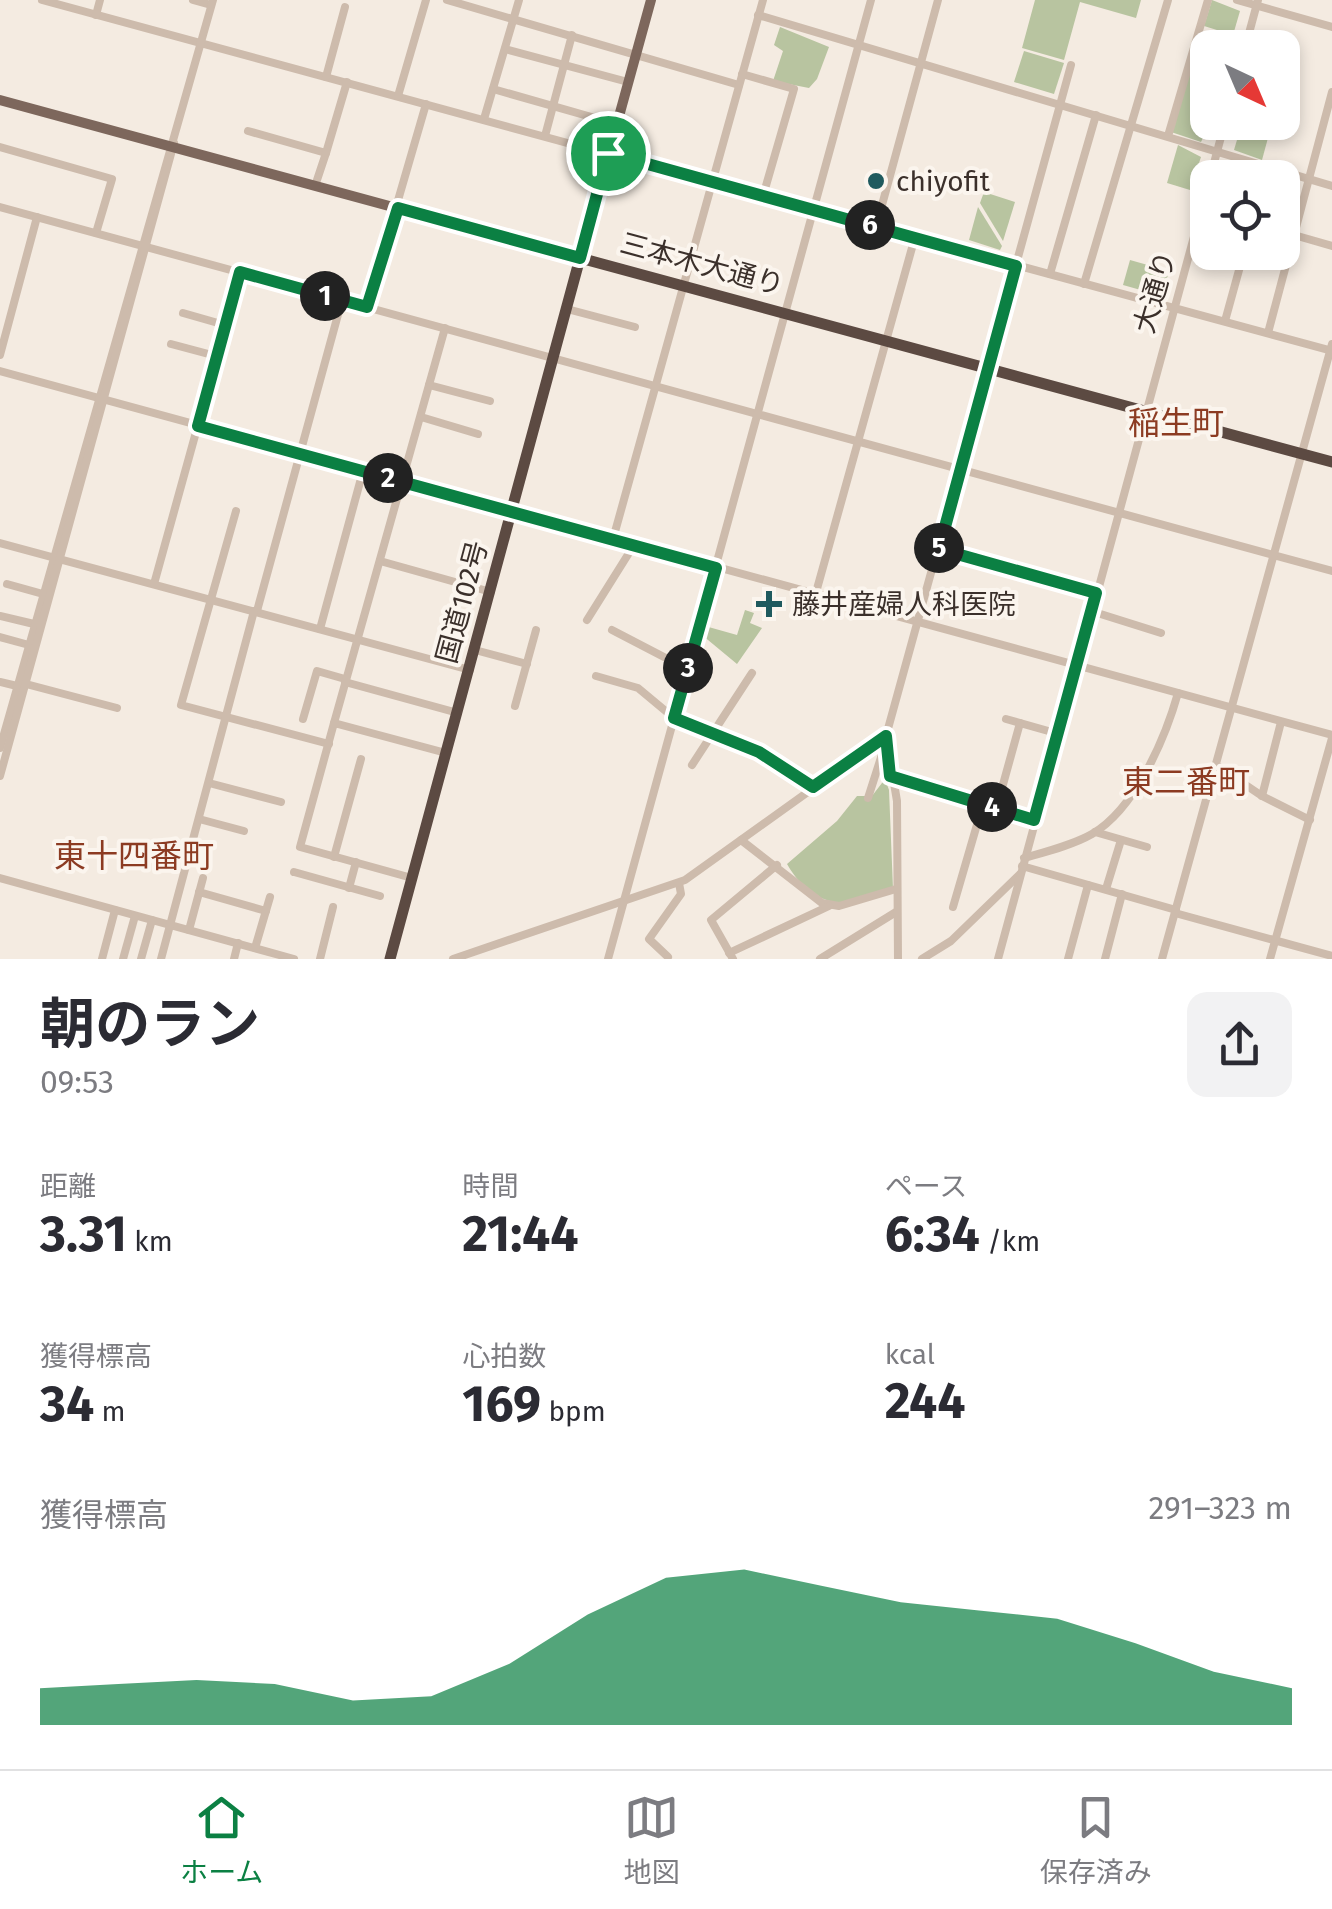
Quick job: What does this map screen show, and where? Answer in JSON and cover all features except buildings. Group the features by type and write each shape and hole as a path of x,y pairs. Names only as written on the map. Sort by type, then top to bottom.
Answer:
{"highway":[{"name":"三本木大通り","path":"580,258 1332,462"},
{"name":"国道102号","path":"390,959 580,258"}],"main road":[{"path":"580,258 651,0"},
{"name":"三本木大通り","path":"0,100 580,258"}],"street":[{"path":"42,0 1331,348 1162,959"},
{"path":"96,15 100,0"},
{"path":"0,776 212,2 193,0"},
{"path":"398,96 426,0"},
{"path":"447,0 739,85"},
{"path":"484,119 519,0"},
{"path":"613,539 762,0"},
{"path":"608,959 871,0"},
{"path":"876,227 938,0"},
{"path":"1084,284 1168,0"},
{"path":"1168,136 1208,0"},
{"path":"1237,0 1332,27"},
{"path":"1250,30 1257,3"},
{"path":"326,76 345,7"},
{"path":"758,15 1332,186"},
{"path":"546,136 572,35"},
{"path":"505,48 628,82"},
{"path":"868,798 1071,65"},
{"path":"742,74 794,89 763,196"},
{"path":"315,186 347,82"},
{"path":"494,88 616,124"},
{"path":"1300,210 1332,92"},
{"path":"367,307 426,104"},
{"path":"1050,274 1096,115"},
{"path":"248,131 326,153"},
{"path":"1215,160 1220,140"},
{"path":"0,147 112,179 96,234"},
{"path":"0,207 1332,570"},
{"path":"0,355 37,217"},
{"path":"815,596 915,237"},
{"path":"1300,241 1332,246"},
{"name":"大通り","path":"998,959 1144,410 1190,257"},
{"path":"1225,320 1239,270"},
{"path":"1268,333 1283,270"},
{"path":"154,584 240,272"},
{"path":"162,959 342,300"},
{"path":"566,309 635,328"},
{"path":"183,313 225,325"},
{"path":"412,878 300,847 445,328"},
{"path":"171,344 216,356"},
{"path":"0,371 1332,737 1270,959"},
{"path":"430,385 490,401"},
{"path":"421,416 478,434"},
{"path":"320,630 363,471"},
{"path":"236,511 181,705 328,744"},
{"path":"0,543 470,670"},
{"path":"588,620 634,545"},
{"path":"939,549 1096,593"},
{"path":"0,748 22,685 43,594 57,558"},
{"path":"380,561 491,592"},
{"path":"7,584 43,594"},
{"path":"1090,611 1161,634"},
{"path":"0,616 34,624"},
{"path":"515,706 536,630"},
{"path":"612,630 688,669"},
{"path":"0,638 29,645"},
{"path":"475,650 527,664"},
{"path":"303,719 317,671 458,713"},
{"path":"692,765 752,673"},
{"path":"596,676 638,688 674,718 717,732 776,761 813,787"},
{"path":"0,682 117,708"},
{"path":"922,959 950,941 1022,866 1095,832 1130,794 1163,732 1178,693"},
{"path":"1006,719 1058,734"},
{"path":"1262,796 1281,722"},
{"path":"1000,799 1020,723"},
{"path":"334,724 448,753"},
{"path":"886,738 897,801 898,959"},
{"path":"453,959 679,883 886,738"},
{"path":"334,856 361,759"},
{"path":"1216,766 1262,796 1310,820"},
{"path":"890,776 1034,820"},
{"path":"209,783 281,802"},
{"path":"953,907 983,804"},
{"path":"199,819 244,832"},
{"path":"1095,832 1146,847"},
{"path":"741,840 830,906"},
{"path":"1106,889 1121,840"},
{"path":"349,888 356,862"},
{"path":"777,865 711,920 731,956 830,906 896,890"},
{"path":"1022,866 1332,956"},
{"path":"294,872 380,896"},
{"path":"0,878 255,948 271,956 294,959"},
{"path":"189,930 203,878"},
{"path":"668,958 648,939 681,894 679,883"},
{"path":"1068,959 1088,885"},
{"path":"199,892 266,911"},
{"path":"1105,959 1122,894"},
{"path":"255,948 270,897"},
{"path":"320,959 334,907"},
{"path":"102,959 115,910"},
{"path":"820,959 896,912"},
{"path":"123,959 135,916"},
{"path":"142,959 152,920"},
{"path":"234,959 238,944"}],"green space":[{"path":"1035,0 1141,0 1136,18 1080,2 1064,60 1022,48"},
{"path":"1212,0 1240,11 1234,30 1204,26"},
{"path":"780,27 829,47 817,79 809,88 773,81 783,51 774,45"},
{"path":"1024,51 1064,63 1054,94 1014,82"},
{"path":"1190,72 1190,138 1171,132"},
{"path":"1237,140 1267,140 1262,160 1234,150"},
{"path":"1178,145 1201,157 1190,160 1190,190 1167,183"},
{"path":"984,192 1015,202 1003,241 980,203"},
{"path":"978,207 1002,246 1000,250 969,240"},
{"path":"1130,260 1169,271 1162,296 1123,285"},
{"path":"745,610 754,613 750,623 762,628 737,664 702,635 705,626 737,635"},
{"path":"885,779 889,790 893,889 848,903 821,898 797,879 787,864 837,821 857,796 872,796"}],"place":[{"name":"chiyofit","path":"876,181"},
{"name":"藤井産婦人科医院","path":"769,604"}],"district":[{"name":"稲生町","path":"1176,423"},
{"name":"東二番町","path":"1186,782"},
{"name":"東十四番町","path":"134,856"}],"route":[{"path":"608,153 1016,266 939,549 1096,593 1034,820 890,776 886,736 813,787 759,752 674,718 716,568 198,426 240,272 367,307 398,208 580,258 608,153"}]}
